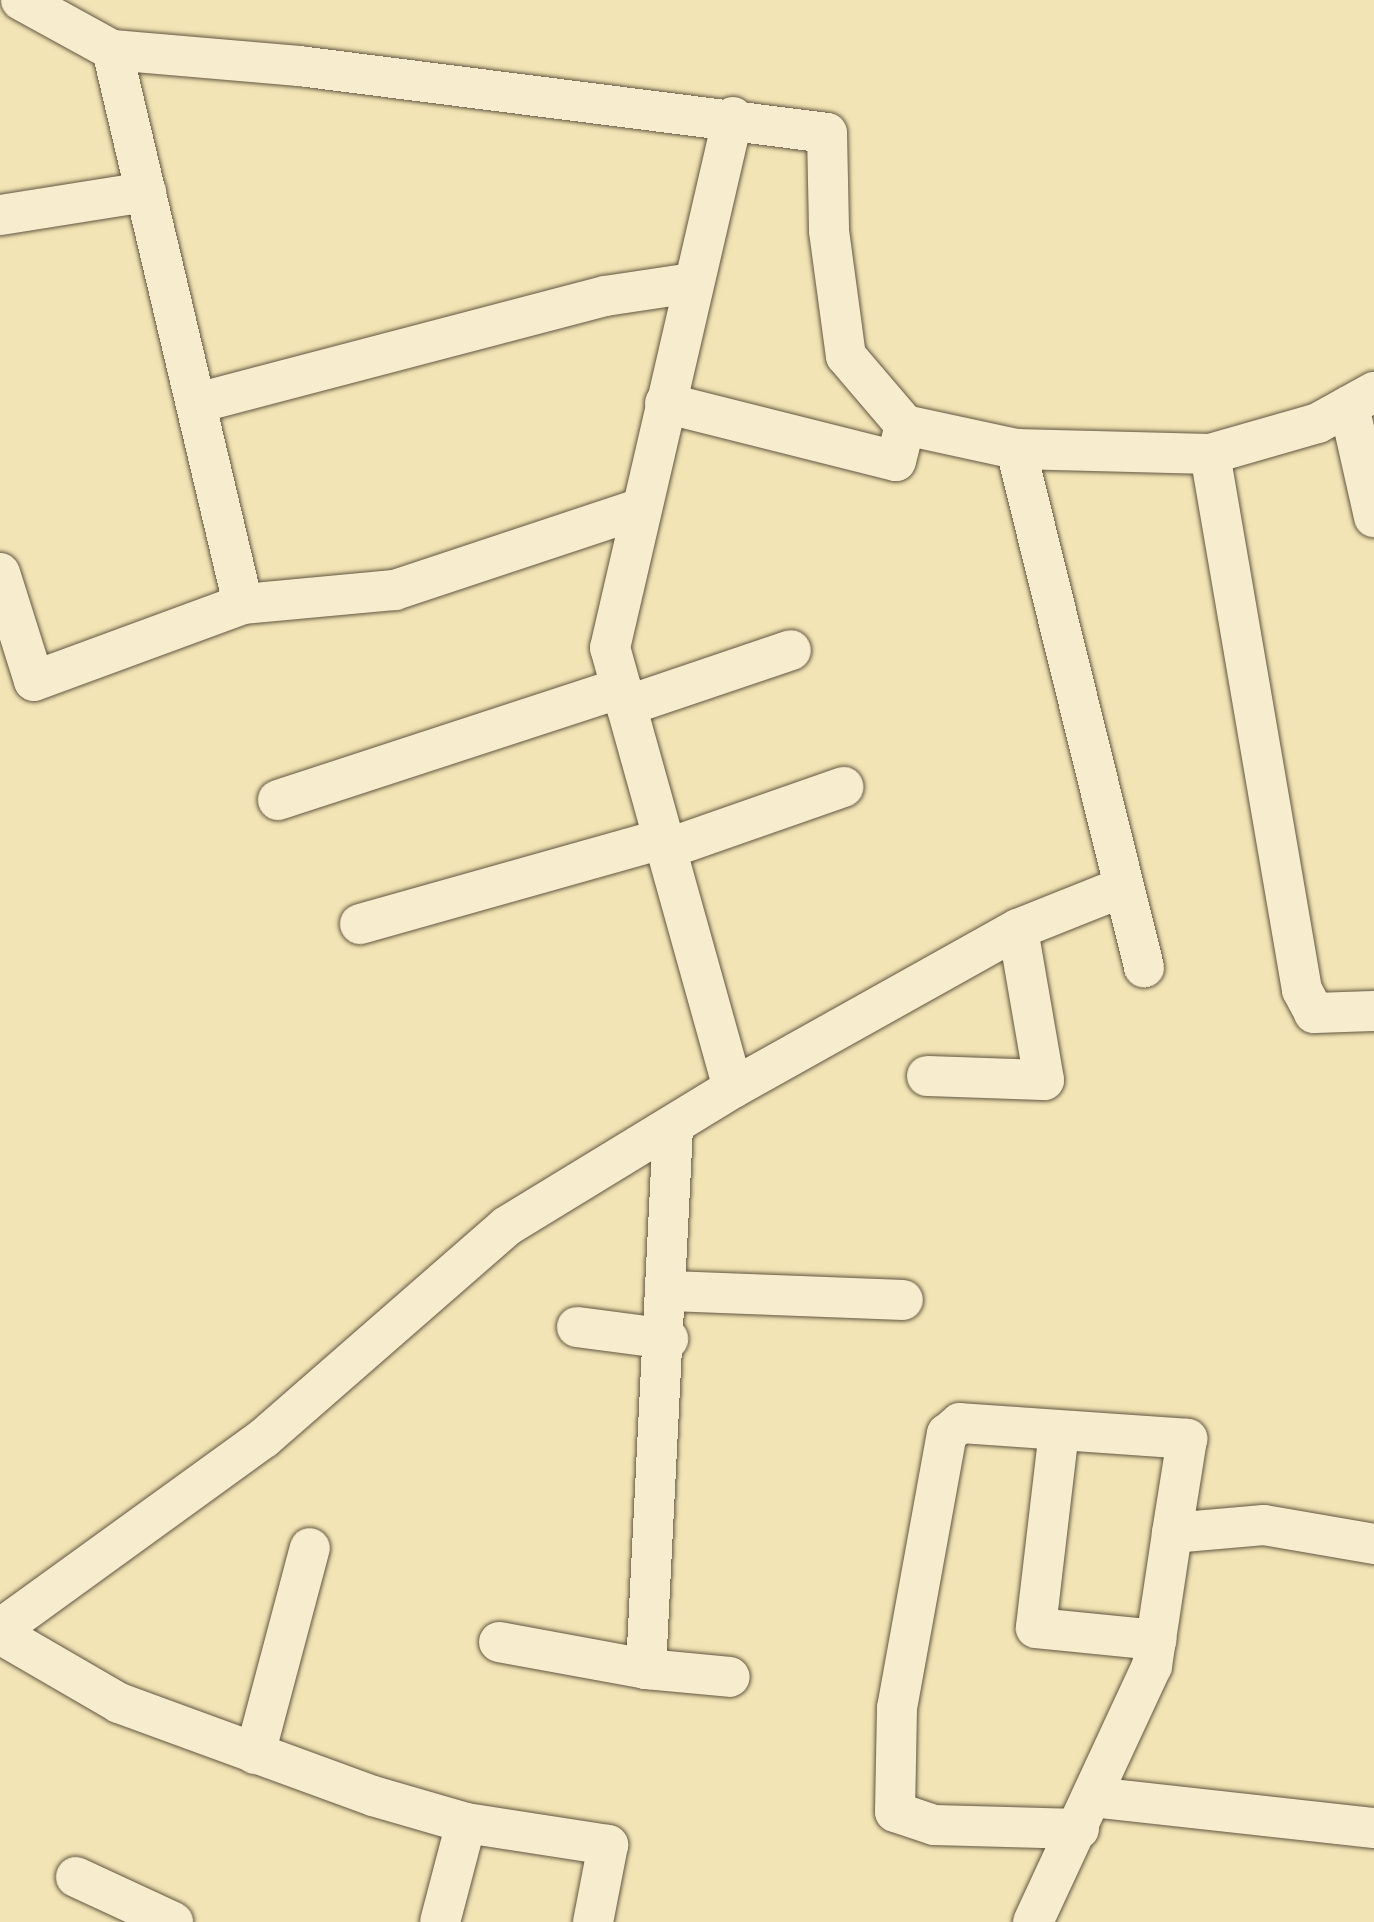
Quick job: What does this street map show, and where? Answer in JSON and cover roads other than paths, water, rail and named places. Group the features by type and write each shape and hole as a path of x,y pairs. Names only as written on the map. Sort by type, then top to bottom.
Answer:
{"street":[{"path":"0,3 18,0 112,50 733,117 827,133 829,231 846,356 905,425 1016,449 1210,454 1318,423 1362,399 1374,517"},
{"path":"112,50 243,604"},
{"path":"733,117 692,283 610,648 733,1088"},
{"path":"0,215 146,192"},
{"path":"197,403 605,296 692,283"},
{"path":"665,403 896,461 905,425"},
{"path":"1016,449 1144,967"},
{"path":"1210,454 1302,990 1314,1013 1374,1011"},
{"path":"0,573 34,681 243,604 395,590 641,508"},
{"path":"278,800 791,650"},
{"path":"360,924 665,844 843,787"},
{"path":"593,1922 608,1845 466,1823 255,1754 119,1703 0,1632 264,1438 507,1226 673,1128 733,1088 1018,929 1123,887"},
{"path":"927,1076 1044,1080 1018,929"},
{"path":"646,1669 671,1291 673,1128"},
{"path":"671,1291 903,1300"},
{"path":"577,1327 668,1339"},
{"path":"1033,1922 1086,1813 1152,1666 1187,1439 960,1423 947,1434 899,1692 895,1812 934,1825 1086,1813 1374,1828"},
{"path":"1059,1431 1036,1628 1156,1640"},
{"path":"1172,1533 1264,1525 1374,1544"},
{"path":"255,1754 310,1548"},
{"path":"499,1642 646,1669 730,1677"},
{"path":"440,1922 466,1823"},
{"path":"76,1877 173,1922"}]}
